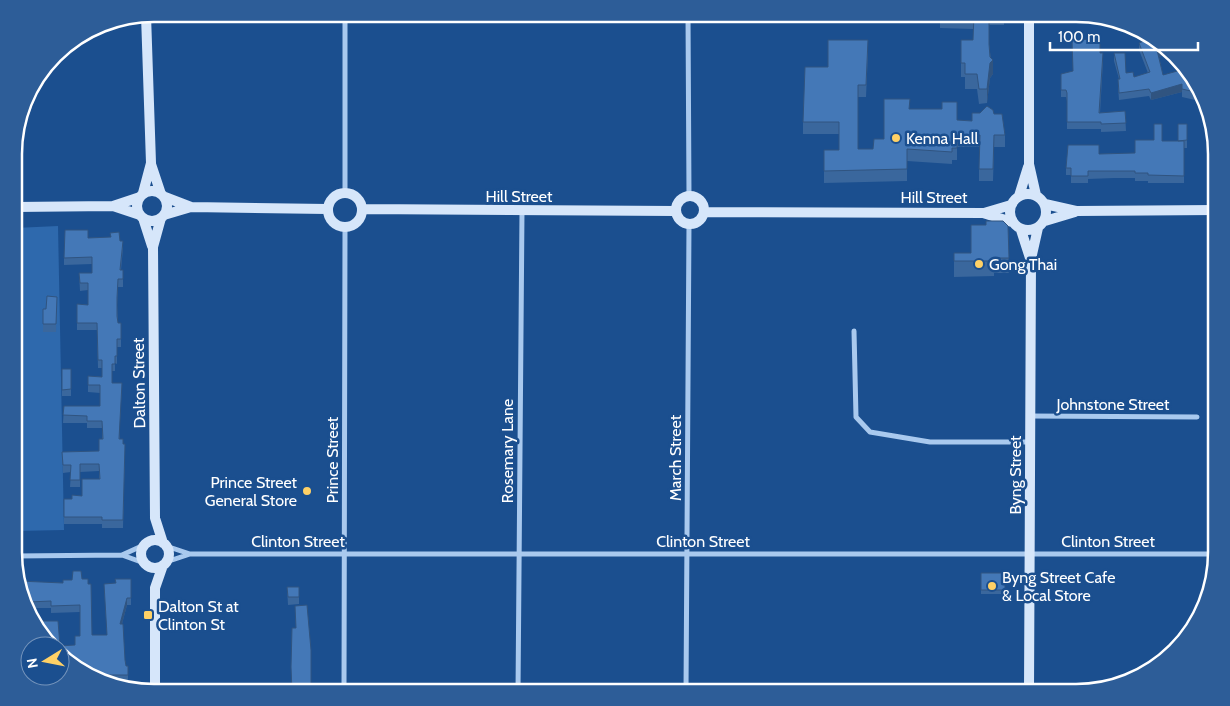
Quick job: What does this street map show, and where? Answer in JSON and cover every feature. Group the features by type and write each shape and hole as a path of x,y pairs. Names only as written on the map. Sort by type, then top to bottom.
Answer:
{"main road":[{"path":"1029,22 1029,164 1036,195 1045,204 1076,211 1207,210"},
{"path":"146,23 151,163 167,207 162,217"},
{"path":"141,216 137,206 151,163"},
{"path":"1029,164 1019,196 1011,205 1010,216 1012,222 1021,230 1076,211"},
{"path":"113,206 152,190 191,207"},
{"path":"346,192 357,198 362,209 357,222 345,227 332,222 327,208 333,196 346,192"},
{"path":"1019,196 1036,195"},
{"path":"689,196 699,199 704,207 704,212 699,221 689,224 680,220 676,210 680,201 689,196"},
{"path":"1041,224 1047,215 1045,204"},
{"name":"Hill Street","path":"704,212 983,213 1011,205"},
{"path":"22,207 113,206 152,221 191,207 327,208"},
{"name":"Hill Street","path":"362,209 676,210"},
{"name":"Hill Street","path":"983,213 1012,222"},
{"name":"Dalton Street","path":"141,216 153,247"},
{"name":"Dalton Street","path":"162,217 153,247 155,518 165,544"},
{"name":"Byng Street","path":"1030,259 1041,224"},
{"name":"Byng Street","path":"1021,230 1030,259 1029,683"},
{"name":"Dalton Street","path":"145,544 155,518"},
{"path":"155,684 156,588 169,554 165,544 155,540 145,544 141,555 156,588"},
{"path":"146,564 155,568 165,564"}],"street":[{"path":"345,22 346,192"},
{"path":"688,22 689,196"},
{"name":"Rosemary Lane","path":"518,684 522,211"},
{"name":"March Street","path":"686,683 689,224"},
{"name":"Prince Street","path":"344,684 345,227"},
{"path":"854,331 856,416 870,432 930,442 1030,442"},
{"name":"Johnstone Street","path":"1030,416 1197,417"},
{"path":"122,555 145,544"},
{"name":"Clinton Street","path":"165,544 190,554"},
{"name":"Clinton Street","path":"165,564 190,554 1207,554"},
{"path":"23,556 122,555 146,564"}],"shaded area":[{"path":"58,226 64,530 22,531 22,228"}],"building":[{"path":"974,22 989,22 990,57 993,60 990,63 987,89 979,89 977,74 965,74 965,63 961,63 961,40 973,40"},
{"path":"1100,39 1100,53 1103,53 1099,113 1125,111 1126,123 1067,122 1067,93 1066,90 1061,90 1061,74 1073,71 1072,40"},
{"path":"828,40 868,40 866,85 858,85 858,149 873,149 874,139 884,139 884,99 910,99 909,109 942,109 942,102 957,102 957,120 972,121 972,113 980,113 987,106 993,110 994,114 1002,114 1005,135 994,135 993,169 979,169 980,135 957,135 957,148 952,148 952,152 907,149 907,169 824,171 824,150 839,150 839,122 803,122 805,67 828,67"},
{"path":"1143,41 1157,51 1163,75 1177,71 1191,91 1182,89 1182,84 1151,93 1149,89 1119,93 1118,79 1120,79 1114,53 1125,53 1126,73 1133,72 1134,77 1150,72 1139,43"},
{"path":"1154,124 1162,124 1162,141 1184,141 1184,176 1148,175 1148,173 1135,173 1135,171 1088,171 1088,176 1071,176 1071,168 1066,168 1068,145 1099,145 1099,154 1135,153 1135,140 1154,140"},
{"path":"1178,124 1187,124 1187,140 1178,141"},
{"path":"986,221 1003,221 1008,226 1009,258 994,258 994,261 954,261 954,253 971,253 971,225 986,225"},
{"path":"65,230 88,230 88,238 111,237 110,233 119,232 120,241 123,241 120,270 123,270 123,279 118,279 117,298 117,316 118,323 121,323 121,339 117,339 117,356 115,356 115,364 112,364 112,383 122,383 119,439 123,439 123,444 125,444 123,520 102,520 102,517 64,517 64,499 72,499 72,495 82,496 82,479 100,479 99,464 80,464 80,480 70,480 71,465 63,465 62,452 99,451 99,439 103,439 102,421 87,421 87,416 63,415 64,406 100,406 100,385 88,385 88,376 102,377 102,360 98,360 97,323 77,323 77,304 88,305 88,283 80,283 79,273 92,273 92,257 64,258"},
{"path":"47,296 57,297 56,324 43,324 43,309 46,309"},
{"path":"62,369 71,369 71,389 62,390"},
{"path":"73,571 81,571 82,579 88,579 88,584 91,584 92,635 107,635 104,584 116,583 115,579 131,579 131,598 127,598 120,624 123,624 125,660 126,666 128,666 128,675 109,675 89,666 74,656 70,653 70,645 75,645 75,636 80,636 80,605 51,606 51,601 33,602 26,581 63,583 63,580 72,580"},
{"path":"981,573 1002,573 1005,575 1005,590 981,590"},
{"path":"287,587 299,587 299,597 288,597"},
{"path":"307,605 311,650 311,684 292,684 292,628 296,628 295,606"},
{"path":"43,621 58,621 59,636 53,636"}],"place":[{"name":"Kenna Hall","path":"896,138"},
{"name":"Gong Thai","path":"979,264"},
{"name":"Prince Street General Store","path":"307,491"},
{"name":"Byng Street Cafe & Local Store","path":"992,586"},
{"name":"Dalton St at Clinton St","path":"148,615"}]}
